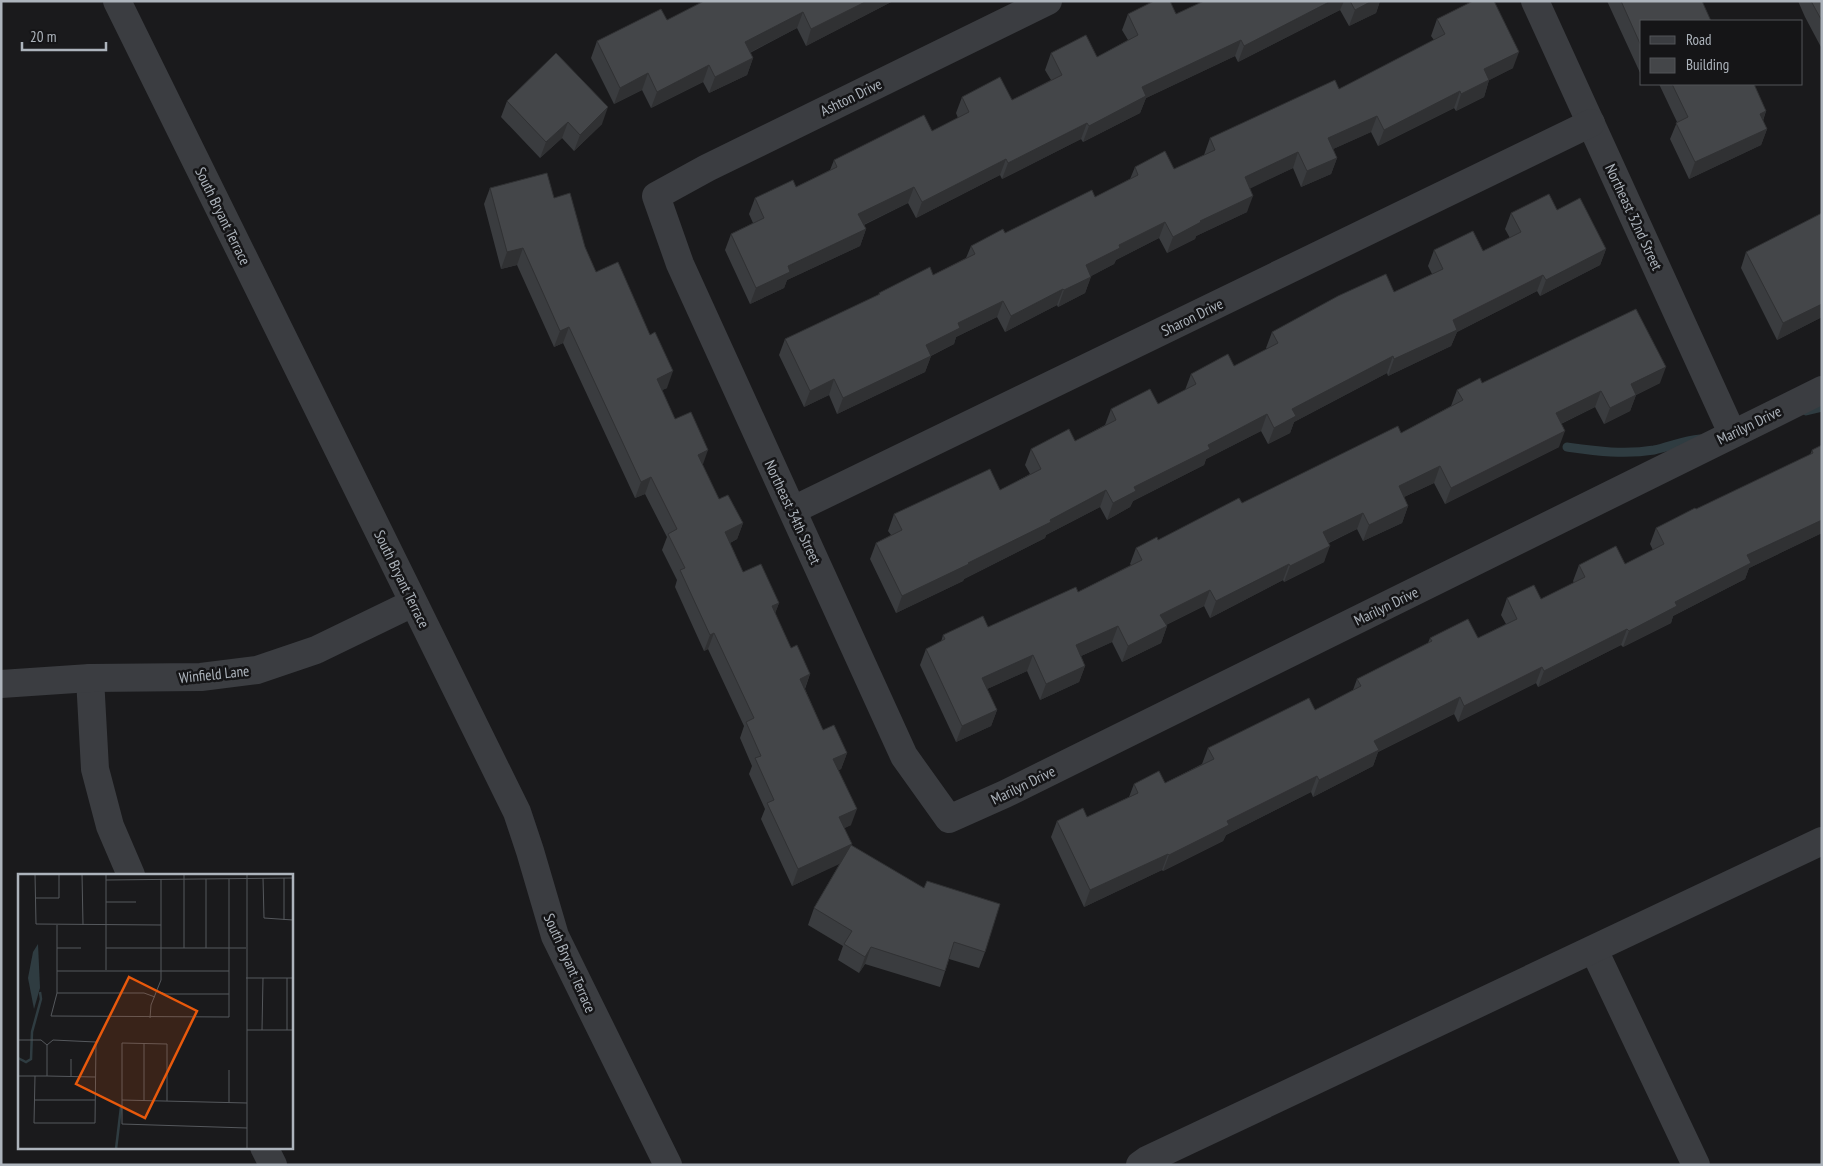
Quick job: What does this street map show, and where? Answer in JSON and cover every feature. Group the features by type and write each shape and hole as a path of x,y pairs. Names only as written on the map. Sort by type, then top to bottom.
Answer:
{"street":[{"name":"South Bryant Terrace","path":"118,1 517,812 555,936 668,1165"},
{"name":"Ashton Drive","path":"656,196 716,164 1048,1"},
{"name":"Northeast 32nd Street","path":"1535,1 1732,433"},
{"name":"Sharon Drive","path":"793,510 1591,123"},
{"name":"Northeast 34th Street","path":"656,196 680,264 904,756 949,819"},
{"name":"Marilyn Drive","path":"949,819 1005,794 1822,390"},
{"name":"Winfield Lane","path":"1,684 90,678 201,677 257,670 316,650 413,603"},
{"path":"90,678 95,769 110,826 132,874"},
{"path":"1140,1165 1147,1160 1822,841"},
{"path":"1594,950 1696,1165"},
{"path":"264,1148 273,1165"}],"building":[{"path":"704,1 867,1 811,29 803,12 745,42 753,58 715,77 709,65 657,92 648,73 620,88 597,41 661,9 667,20"},
{"path":"1154,1 1170,1 1176,14 1204,1 1331,1 1244,46 1241,40 1142,87 1146,96 1089,126 1087,123 1008,163 1006,159 922,202 914,187 858,214 866,229 788,266 790,272 756,288 731,234 764,218 755,198 793,180 796,187 837,167 834,160 924,115 932,131 969,112 962,97 1000,77 1012,100 1062,75 1051,53 1086,35 1097,57 1138,35 1128,14"},
{"path":"1350,1 1372,1 1355,10"},
{"path":"1473,1 1494,1 1519,52 1484,69 1489,80 1461,94 1460,91 1384,130 1377,116 1328,138 1337,158 1307,171 1298,152 1245,177 1253,196 1200,221 1173,237 1165,222 1119,245 1120,248 1086,265 1091,277 1011,316 1003,301 958,323 960,328 926,345 931,356 843,398 834,379 810,391 785,339 880,294 930,267 933,275 975,254 971,246 1003,229 1005,233 1092,190 1095,197 1138,175 1135,167 1165,151 1174,169 1215,150 1210,138 1335,80 1339,89 1445,34 1437,19"},
{"path":"1621,1 1702,1 1711,20 1640,20 1640,44"},
{"path":"1811,1 1822,1 1822,21"},
{"path":"556,53 608,107 580,135 568,122 546,142 507,101"},
{"path":"1672,85 1754,85 1766,111 1760,114 1767,129 1695,162 1676,123 1688,117"},
{"path":"547,173 554,198 570,193 585,247 596,272 618,262 650,335 655,332 673,371 657,379 675,419 691,412 708,450 698,455 719,499 728,495 743,523 725,532 743,572 761,564 779,603 772,606 791,648 797,645 810,674 800,679 823,730 834,725 847,753 833,759 857,809 839,817 852,844 798,869 767,803 774,800 755,758 761,756 746,722 754,718 714,633 710,635 680,570 685,568 668,534 677,529 651,477 641,482 569,327 560,331 523,248 507,252 490,188"},
{"path":"1549,194 1557,210 1580,198 1606,249 1546,280 1543,275 1453,320 1457,330 1394,359 1393,356 1292,409 1296,416 1274,428 1267,414 1208,445 1210,449 1134,487 1136,491 1113,503 1106,490 1050,520 1051,522 902,596 876,543 902,530 894,514 990,469 1000,490 1041,469 1031,449 1069,429 1075,441 1116,420 1111,409 1150,389 1158,404 1196,384 1191,374 1228,354 1234,366 1278,343 1272,332 1338,296 1386,274 1394,292 1443,269 1434,250 1473,231 1483,251 1521,232 1511,213"},
{"path":"1822,213 1822,304 1783,323 1746,252"},
{"path":"1636,309 1666,367 1631,384 1636,395 1610,408 1601,391 1556,413 1565,431 1451,488 1440,466 1399,486 1408,506 1369,525 1363,513 1323,532 1330,546 1290,566 1289,564 1216,601 1210,590 1160,615 1167,626 1128,646 1118,626 1076,645 1085,666 1046,684 1033,655 982,678 997,710 962,726 926,649 945,639 943,635 983,616 988,627 1076,587 1078,592 1142,560 1136,548 1157,537 1158,540 1239,498 1242,503 1398,426 1401,433 1463,400 1457,390 1480,378 1482,383"},
{"path":"1822,445 1822,520 1747,555 1751,563 1675,602 1677,606 1629,631 1627,629 1544,671 1542,667 1464,706 1460,697 1374,741 1379,750 1319,780 1317,776 1227,821 1229,825 1169,855 1090,890 1057,821 1083,808 1087,817 1138,793 1134,784 1159,771 1165,783 1214,759 1208,748 1309,698 1315,710 1361,686 1357,679 1432,641 1430,638 1468,619 1478,638 1517,619 1507,598 1534,585 1541,599 1585,577 1579,565 1616,546 1625,564 1664,544 1656,528 1813,453 1812,450"},
{"path":"851,845 924,888 927,881 1000,904 985,952 954,942 945,971 871,947 865,957 844,944 852,931 814,908"}],"waterway":[{"path":"1806,411 1822,407"},
{"path":"1567,447 1599,451 1632,452 1654,450 1700,439"}]}
